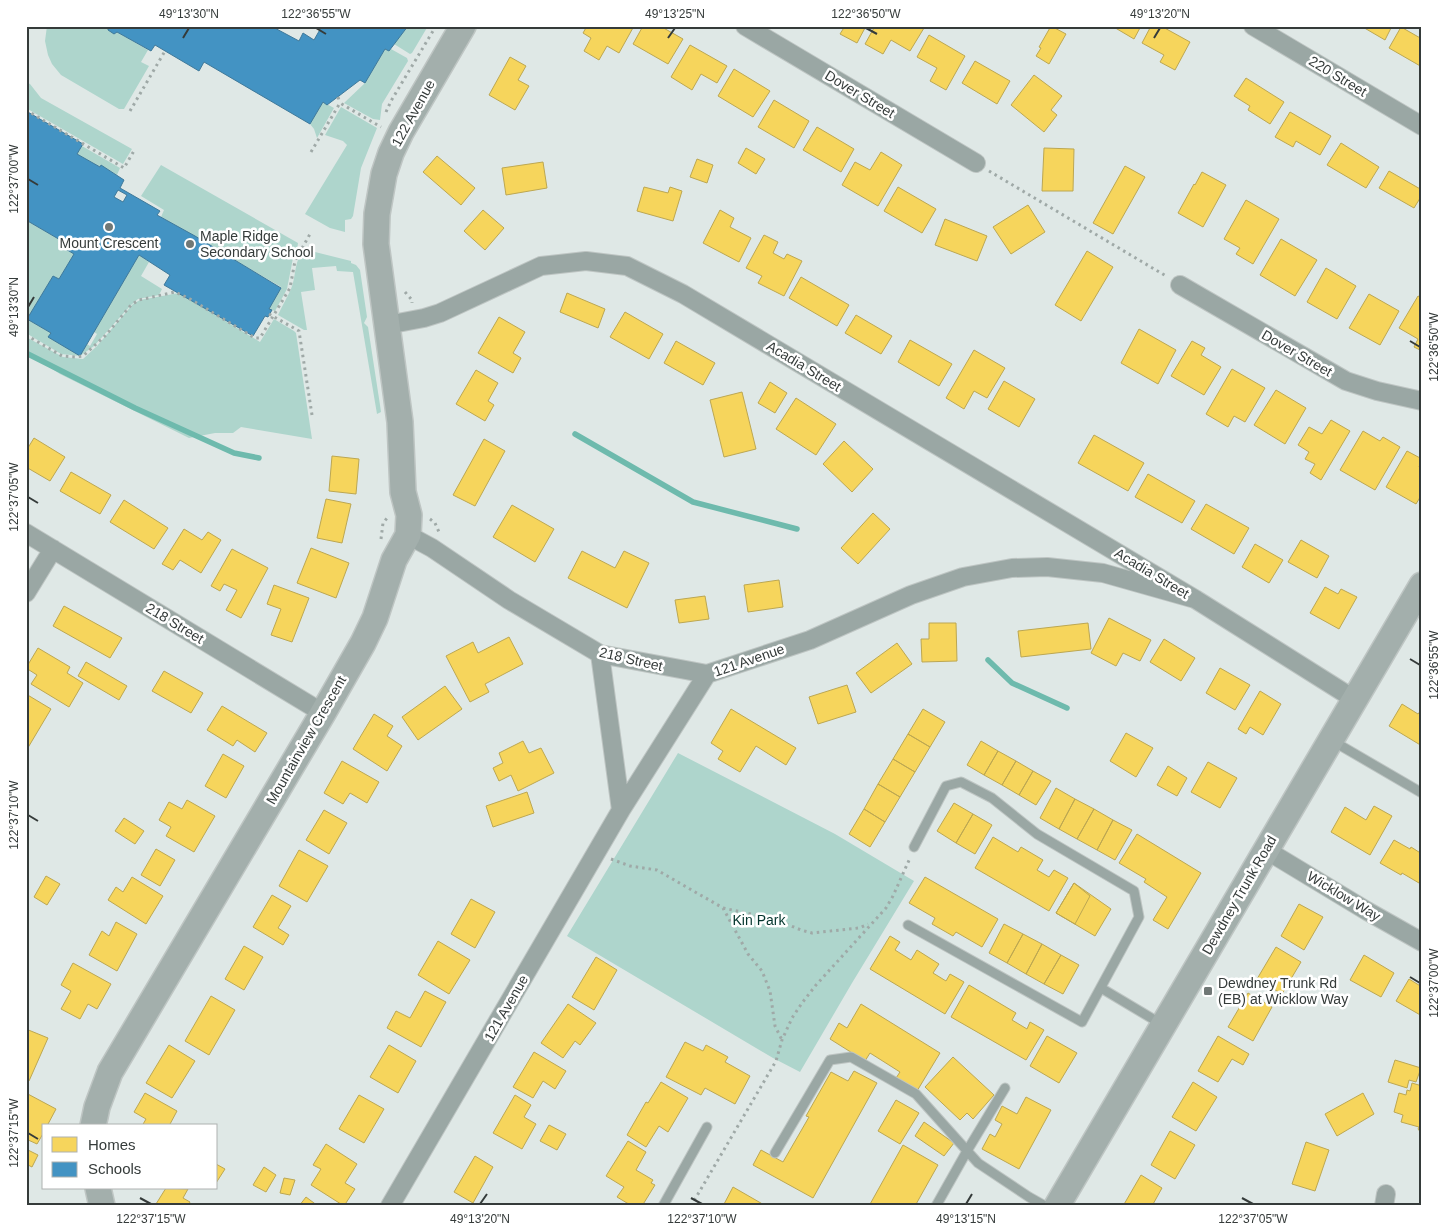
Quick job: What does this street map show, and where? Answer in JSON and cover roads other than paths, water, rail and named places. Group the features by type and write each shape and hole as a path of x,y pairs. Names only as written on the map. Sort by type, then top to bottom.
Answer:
{"street":[{"name":"122 Avenue","path":"387,325 376,233 376,214 384,174 401,132 463,26"},
{"name":"Dover Street","path":"745,26 976,163"},
{"name":"220 Street","path":"1253,26 1422,126"},
{"name":"Acadia Street","path":"387,325 440,313 541,266 586,261 627,266 683,294 1195,599 1354,699"},
{"name":"Dover Street","path":"1180,285 1346,381 1377,391 1422,401"},
{"path":"387,325 400,422 402,486 409,516 408,535"},
{"name":"218 Street","path":"26,533 323,713"},
{"name":"218 Street","path":"408,535 432,548 510,600 600,654 707,674"},
{"name":"Mountainview Crescent","path":"93,1124 96,1107 110,1072 323,713 369,631 394,560 408,535"},
{"path":"26,593 53,549"},
{"name":"Acadia Street","path":"911,595 962,577 1012,568 1047,567 1103,573 1195,599"},
{"name":"Dewdney Trunk Road","path":"1057,1206 1422,585"},
{"name":"121 Avenue","path":"390,1206 622,810 707,674 810,640 911,595"},
{"path":"600,654 622,810"},
{"name":"Wicklow Way","path":"1266,850 1422,942"},
{"path":"98,1190 102,1206"}],"lane":[{"path":"1331,740 1422,793"},
{"path":"908,925 1082,1022 1139,917 1134,891 1037,834 992,798 961,782 946,786 914,847"},
{"path":"1101,988 1163,1025"},
{"path":"775,1153 830,1060 851,1057 916,1094 978,1163 1045,1206"},
{"path":"936,1206 1006,1088"},
{"path":"663,1206 707,1127"}],"waterway":[{"path":"26,353 135,408 234,453 259,458"},
{"path":"575,434 693,502 797,529"},
{"path":"988,660 1012,683 1067,708"}],"place":[{"name":"Mount Crescent","path":"109,227"},
{"name":"Maple Ridge Secondary School","path":"190,244"},
{"name":"Dewdney Trunk Rd (EB) at Wicklow Way","path":"1208,991"}],"park label":[{"name":"Kin Park","path":"759,920"}]}
